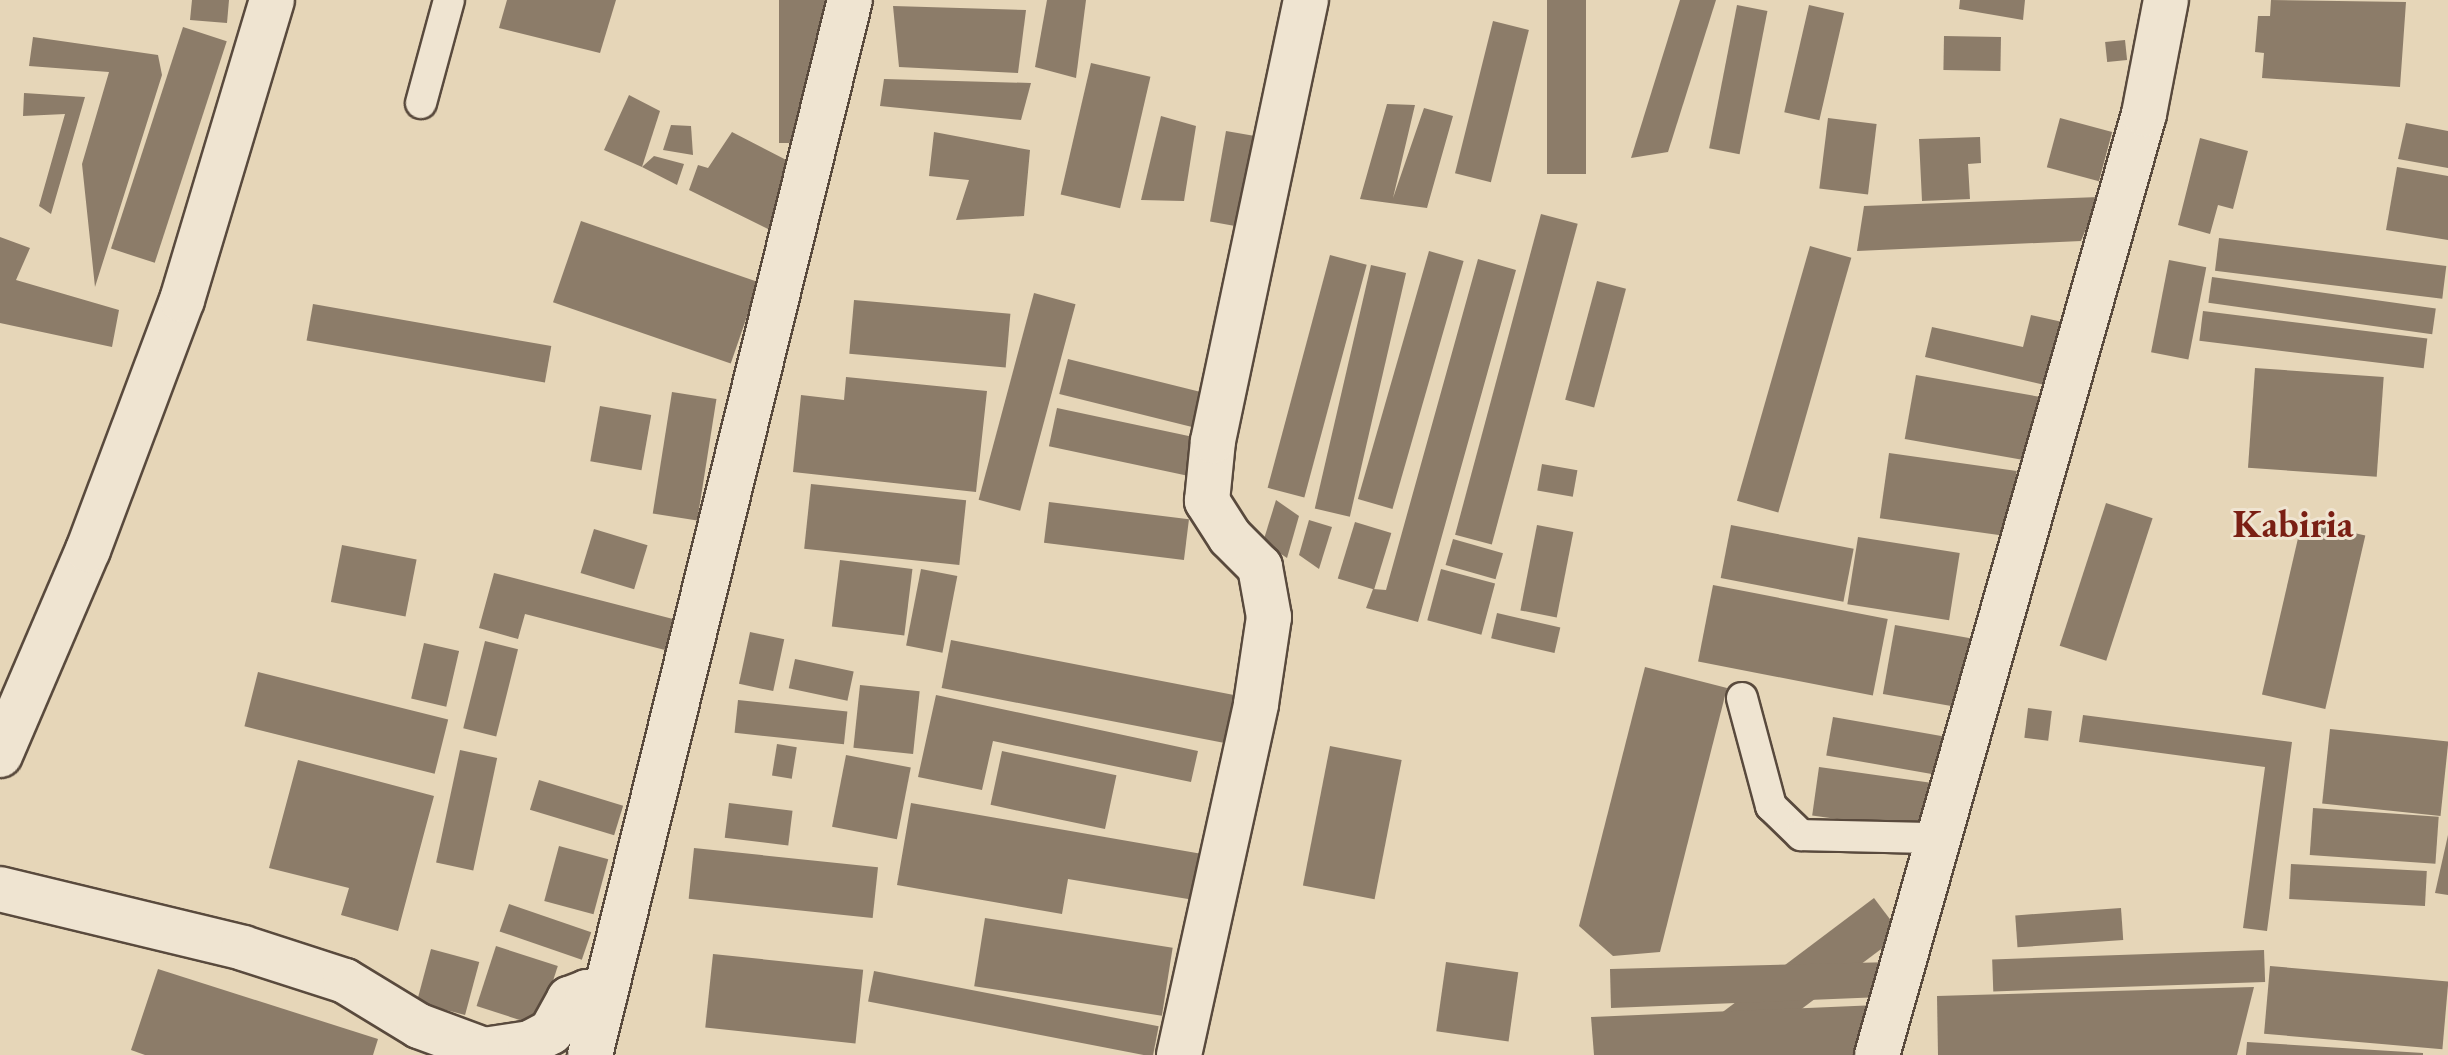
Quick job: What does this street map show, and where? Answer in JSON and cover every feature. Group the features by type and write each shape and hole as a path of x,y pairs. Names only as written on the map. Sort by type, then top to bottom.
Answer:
{"street":[{"path":"0,755 88,550 182,300 272,0"},
{"path":"590,1055 850,0"},
{"path":"1179,1055 1256,704 1269,617 1260,567 1230,537 1207,501 1213,441 1306,0"},
{"path":"1877,1055 1936,838 2144,114 2166,0"},
{"path":"0,889 243,948 345,981 419,1026 484,1050 530,1043 551,1032 569,999 587,992 605,996"}],"lane":[{"path":"421,103 449,0"},
{"path":"1742,698 1771,806 1801,835 1936,838"}],"building":[{"path":"192,0 229,0 227,23 190,20"},
{"path":"507,0 616,0 600,53 499,28"},
{"path":"779,0 832,0 832,143 779,143"},
{"path":"1047,0 1086,0 1076,78 1035,67"},
{"path":"1547,0 1586,0 1586,174 1547,174"},
{"path":"1680,0 1716,0 1668,152 1631,158"},
{"path":"1960,0 2025,0 2023,20 1959,9"},
{"path":"2271,0 2406,2 2400,87 2262,78 2264,53 2255,52 2258,16 2270,16"},
{"path":"1737,5 1767,11 1740,154 1709,148"},
{"path":"1809,5 1844,13 1819,120 1784,112"},
{"path":"893,6 1026,10 1018,73 899,67"},
{"path":"1493,21 1529,30 1491,182 1455,173"},
{"path":"183,27 227,41 155,263 111,249"},
{"path":"1944,36 2001,37 2000,71 1943,70"},
{"path":"33,37 158,55 162,75 95,287 82,164 109,72 29,66"},
{"path":"2125,40 2127,60 2107,62 2105,42"},
{"path":"1091,63 1150,77 1120,208 1061,195"},
{"path":"884,79 1031,83 1021,120 880,106"},
{"path":"24,93 85,97 51,214 39,206 65,114 23,116"},
{"path":"629,95 660,111 642,167 604,150"},
{"path":"1387,104 1415,105 1393,198 1424,108 1453,116 1427,208 1360,199"},
{"path":"1161,116 1196,126 1184,201 1141,200"},
{"path":"1828,118 1877,124 1868,194 1819,188"},
{"path":"2060,118 2112,132 2099,181 2047,167"},
{"path":"2406,123 2448,131 2448,168 2398,159"},
{"path":"671,125 691,126 693,155 663,150"},
{"path":"1226,131 1266,138 1250,229 1210,222"},
{"path":"732,132 796,165 774,232 689,190 698,165 708,168"},
{"path":"934,132 1030,150 1024,216 956,220 969,180 929,176"},
{"path":"1980,137 1981,163 1968,164 1970,199 1922,201 1919,139"},
{"path":"2200,138 2248,151 2233,209 2218,205 2210,234 2178,225"},
{"path":"654,156 684,164 677,185 642,167"},
{"path":"2397,167 2448,176 2448,240 2386,230"},
{"path":"2099,197 2081,241 1857,251 1864,206"},
{"path":"1541,214 1578,224 1492,545 1455,535"},
{"path":"581,221 759,282 731,364 553,302"},
{"path":"0,237 30,248 16,280 119,310 112,347 0,323"},
{"path":"2219,238 2446,266 2442,299 2215,271"},
{"path":"1810,246 1851,258 1778,513 1737,501"},
{"path":"1429,251 1464,261 1392,509 1358,499"},
{"path":"1330,255 1367,265 1304,498 1268,488"},
{"path":"1478,259 1516,270 1418,622 1366,608 1373,589 1386,590"},
{"path":"2169,260 2206,267 2188,360 2151,352"},
{"path":"1371,265 1406,273 1350,517 1315,509"},
{"path":"2212,277 2436,308 2432,334 2208,303"},
{"path":"1597,281 1626,289 1594,408 1565,400"},
{"path":"1034,293 1076,304 1020,511 979,500"},
{"path":"854,300 1010,314 1006,367 849,354"},
{"path":"313,304 551,346 545,382 307,340"},
{"path":"2203,311 2427,339 2424,368 2199,341"},
{"path":"2031,315 2067,323 2053,387 1925,357 1932,327 2023,347"},
{"path":"1068,359 1205,393 1196,428 1059,394"},
{"path":"2255,368 2384,377 2377,477 2248,468"},
{"path":"1916,375 2039,397 2028,461 1905,439"},
{"path":"846,377 987,391 976,492 793,472 801,395 844,400"},
{"path":"672,392 716,399 697,521 653,513"},
{"path":"600,406 651,415 641,470 590,461"},
{"path":"1057,408 1197,438 1189,476 1049,446"},
{"path":"1889,453 2017,471 2008,536 1880,518"},
{"path":"1542,464 1577,470 1573,497 1537,491"},
{"path":"811,484 966,500 959,565 804,549"},
{"path":"1276,500 1299,516 1287,558 1263,542"},
{"path":"1049,502 1189,519 1184,560 1044,543"},
{"path":"2106,503 2153,518 2106,661 2060,646"},
{"path":"1309,520 1332,527 1319,569 1299,555"},
{"path":"2302,521 2365,536 2325,709 2262,694"},
{"path":"1355,522 1391,533 1374,590 1338,578"},
{"path":"1537,525 1573,532 1557,617 1520,610"},
{"path":"1731,525 1854,549 1843,602 1721,578"},
{"path":"594,529 648,545 634,589 581,573"},
{"path":"1858,537 1960,553 1949,620 1847,604"},
{"path":"1453,539 1503,553 1496,579 1446,565"},
{"path":"342,545 417,560 406,616 331,602"},
{"path":"840,560 912,569 904,635 832,627"},
{"path":"921,569 957,576 942,653 906,646"},
{"path":"1441,569 1495,583 1481,635 1427,620"},
{"path":"494,573 673,619 665,650 525,614 518,639 479,628"},
{"path":"1713,585 1888,619 1873,696 1698,662"},
{"path":"1497,613 1560,628 1554,653 1491,638"},
{"path":"1895,625 1975,639 1963,708 1883,694"},
{"path":"750,632 784,639 773,691 739,684"},
{"path":"951,640 1249,698 1240,746 942,688"},
{"path":"485,641 518,649 496,737 463,728"},
{"path":"424,643 459,651 446,707 411,699"},
{"path":"795,659 854,671 847,701 789,688"},
{"path":"1645,667 1727,688 1660,952 1613,956 1579,926"},
{"path":"258,672 448,719 435,774 244,726"},
{"path":"860,685 920,691 913,754 853,748"},
{"path":"936,695 1198,751 1191,782 993,741 982,790 918,777"},
{"path":"738,700 847,711 844,744 735,733"},
{"path":"2028,708 2052,711 2048,741 2024,738"},
{"path":"2083,715 2292,742 2267,931 2243,928 2265,767 2079,742"},
{"path":"1833,717 1951,738 1944,776 1826,755"},
{"path":"2330,729 2448,741 2441,816 2322,804"},
{"path":"777,744 797,747 792,779 772,776"},
{"path":"1330,746 1402,760 1375,899 1303,885"},
{"path":"460,750 497,758 473,870 436,862"},
{"path":"1002,751 1116,775 1105,829 991,805"},
{"path":"846,755 911,768 897,839 832,827"},
{"path":"298,760 434,796 398,931 341,915 349,888 269,868"},
{"path":"1819,767 1938,784 1931,832 1812,816"},
{"path":"539,780 623,806 614,835 530,810"},
{"path":"729,803 793,811 788,846 725,838"},
{"path":"911,803 1208,855 1200,901 1068,879 1062,914 897,885"},
{"path":"2313,808 2439,817 2435,864 2310,855"},
{"path":"2448,835 2448,895 2435,893"},
{"path":"559,846 608,859 594,914 544,901"},
{"path":"694,848 878,867 873,918 689,899"},
{"path":"2291,864 2427,871 2425,906 2289,899"},
{"path":"1874,898 1901,934 1741,1055 1713,1019"},
{"path":"509,904 591,932 582,960 500,931"},
{"path":"2121,908 2123,940 2017,947 2015,915"},
{"path":"985,918 1173,948 1162,1016 974,986"},
{"path":"496,946 558,966 538,1026 477,1006"},
{"path":"431,949 479,962 465,1015 417,1002"},
{"path":"2264,950 2265,982 1993,991 1992,959"},
{"path":"713,954 863,970 855,1043 705,1028"},
{"path":"1446,962 1518,972 1509,1041 1436,1031"},
{"path":"1894,962 1882,997 1611,1008 1610,969"},
{"path":"2270,966 2448,982 2442,1049 2264,1034"},
{"path":"158,969 378,1039 373,1055 145,1055 131,1050"},
{"path":"874,971 1159,1026 1153,1055 1144,1055 868,1001"},
{"path":"2254,987 2237,1055 1938,1055 1937,996"},
{"path":"1878,1005 1870,1055 1594,1055 1591,1017"},
{"path":"2247,1042 2423,1053 2423,1055 2246,1055"}],"district":[{"name":"Kabiria","path":"2293,524"}]}
